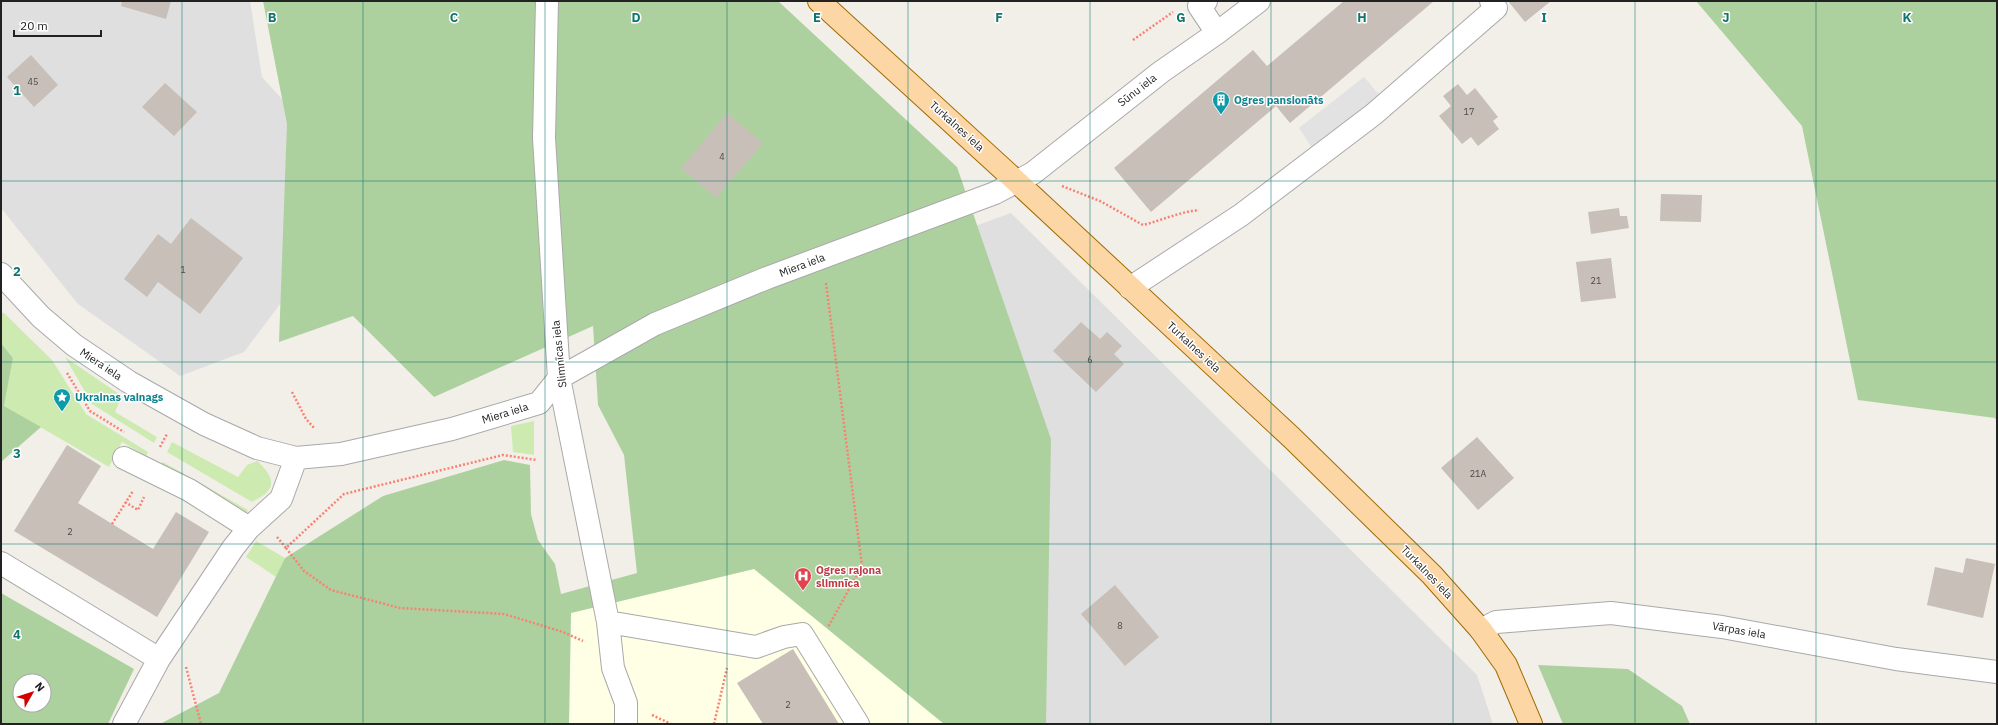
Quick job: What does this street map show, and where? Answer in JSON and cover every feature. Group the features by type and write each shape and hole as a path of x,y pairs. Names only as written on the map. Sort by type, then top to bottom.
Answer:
{"main road":[{"name":"Turkalnes iela","path":"819,1 1017,182 1292,438 1432,575 1481,630 1506,665 1531,724"}],"street":[{"name":"Slimnīcas iela","path":"547,1 544,138 559,378 608,622 613,668 626,703 626,724"},
{"path":"1206,1 1199,6 1217,33"},
{"name":"Sūnu iela","path":"1017,182 1033,173 1161,72 1217,33 1259,1"},
{"path":"1130,288 1241,215 1374,114 1496,8 1491,1"},
{"name":"Miera iela","path":"1,274 40,317 74,346 129,382 204,424 257,448 296,458 341,454 452,429 540,403 559,378 655,324 767,278 995,192 1017,182"},
{"path":"124,458 189,490 249,528"},
{"path":"124,724 159,659 233,548 249,528 281,499 296,458"},
{"path":"1,563 159,659"},
{"name":"Vārpas iela","path":"1481,630 1496,622 1611,613 1722,627 1896,659 1997,672"},
{"path":"608,622 756,647 784,637 802,634 858,724"}],"path":[{"path":"1133,40 1175,11"},
{"path":"1060,186 1100,201 1143,225 1182,212 1203,210"},
{"path":"813,651 862,566 825,279"},
{"path":"292,392 306,419 317,432"},
{"path":"160,447 166,438"},
{"path":"112,524 131,494"},
{"path":"286,548 304,571 331,590 400,608 504,614 563,632 612,655"},
{"path":"177,632 202,724"},
{"path":"714,724 732,644"}],"shaded area":[{"path":"1,1 250,1 262,77 365,191 244,352 180,376 78,304 1,208"},
{"path":"1364,77 1386,103 1318,157 1299,128"},
{"path":"1011,213 1477,675 1493,724 987,724 843,274"},
{"name":"Ogres rajona slimnīca","path":"754,569 987,724 569,724 571,613"}],"green space":[{"path":"263,1 778,1 957,167 1051,439 1046,724 944,724 754,569 571,613 569,724 160,724 219,693 285,558 383,496 504,460 530,465 531,514 538,540 555,564 561,594 637,573 624,455 598,405 593,326 434,397 353,316 279,342 287,124"},
{"path":"1696,1 1997,1 1997,422 1995,418 1858,400 1802,126"},
{"path":"1,313 4,313 52,360 86,414 148,452 146,456 122,442 109,467 4,406 13,358 1,343"},
{"path":"1,343 13,358 4,406 41,427 1,462"},
{"path":"65,357 122,396 115,412 157,437 154,443 92,404"},
{"path":"534,421 534,455 513,452 511,426"},
{"path":"172,442 238,477 247,465 257,461 269,474 271,479 270,487 265,494 252,502 167,452"},
{"path":"163,462 248,510 246,515 161,464"},
{"path":"256,541 285,558 276,577 246,557"},
{"path":"1,593 134,669 108,724 1,724"},
{"path":"1538,665 1628,669 1682,706 1690,724 1563,724"}],"building":[{"path":"122,1 171,1 166,19 121,6"},
{"name":"Ogres pansionāts","path":"1344,1 1434,1 1290,123 1276,106 1151,212 1114,168 1253,50 1267,66"},
{"path":"1508,1 1551,1 1525,22"},
{"path":"31,55 58,85 34,107 7,77"},
{"path":"165,83 197,112 174,136 142,107"},
{"path":"1458,84 1467,95 1475,88 1498,117 1493,121 1499,129 1478,146 1471,137 1462,144 1439,116 1451,106 1443,96"},
{"path":"727,113 763,143 716,198 681,168"},
{"path":"1661,194 1702,195 1701,222 1660,221"},
{"path":"1619,208 1620,216 1627,216 1629,228 1591,234 1588,212"},
{"path":"191,218 243,258 200,314 158,282 147,297 124,279 158,234 171,244"},
{"path":"1611,258 1616,298 1581,302 1576,262"},
{"path":"1081,322 1100,339 1107,332 1122,346 1114,354 1124,364 1096,392 1053,351"},
{"path":"1477,437 1514,478 1478,510 1441,468"},
{"path":"67,445 101,466 78,503 153,549 176,512 209,532 157,617 14,531"},
{"path":"1966,558 1995,564 1983,618 1927,605 1935,567 1963,573"},
{"path":"1115,585 1159,637 1125,666 1081,614"},
{"path":"793,649 839,724 763,724 737,683"}],"place":[{"name":"Ogres pansionāts","path":"1221,115"},
{"name":"Ukrainas vainags","path":"62,412"},
{"name":"Ogres rajona slimnīca","path":"803,591"}]}
